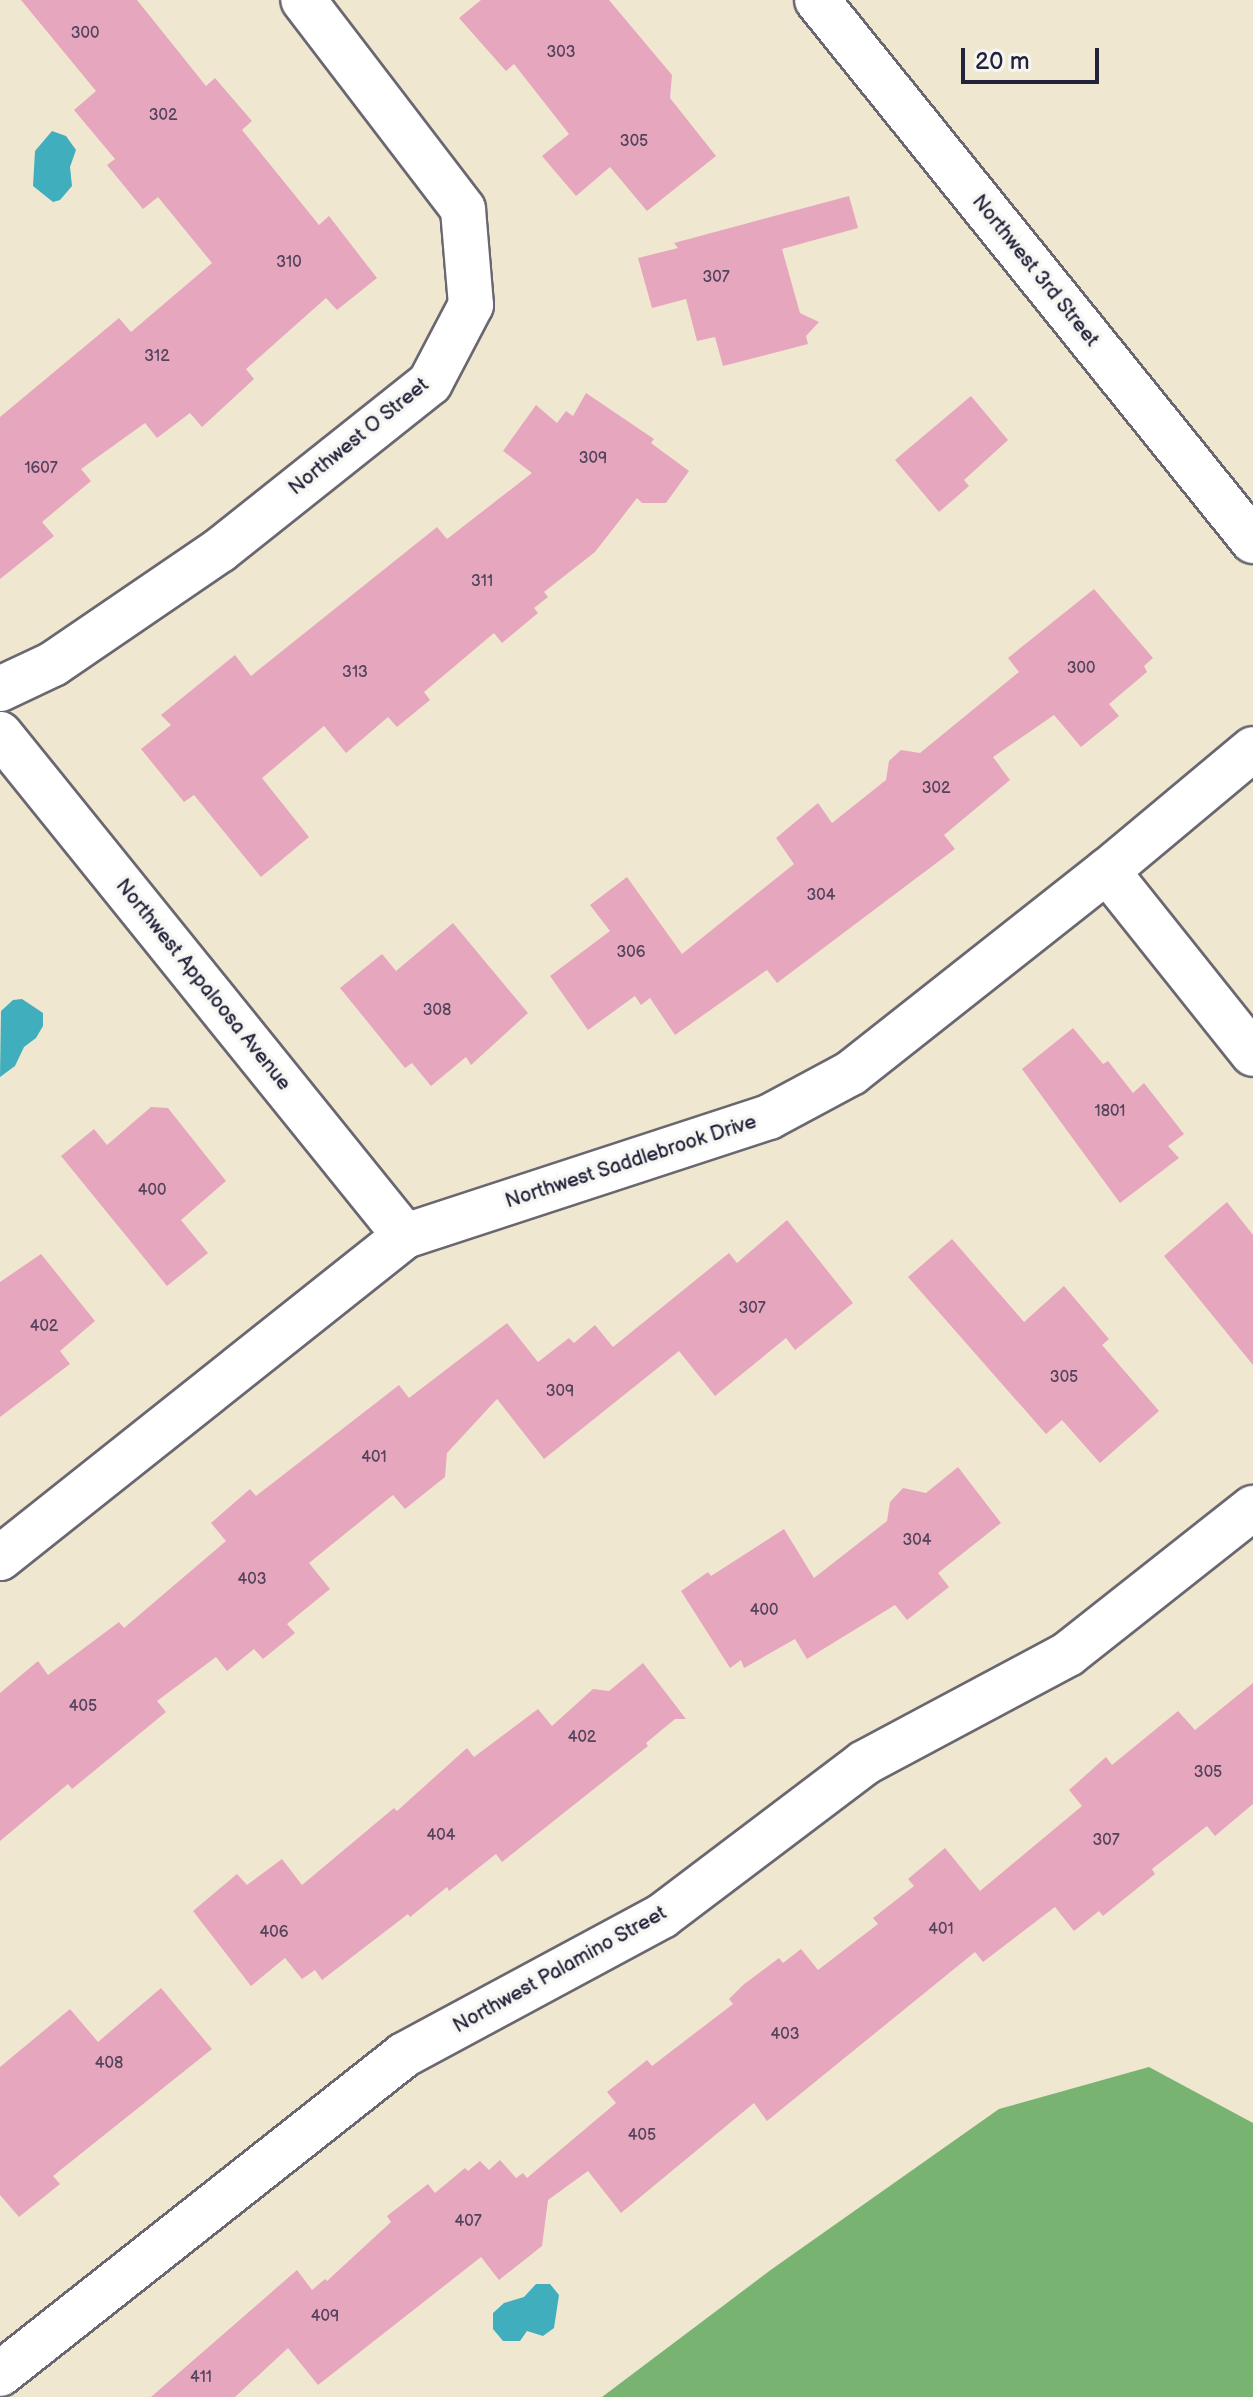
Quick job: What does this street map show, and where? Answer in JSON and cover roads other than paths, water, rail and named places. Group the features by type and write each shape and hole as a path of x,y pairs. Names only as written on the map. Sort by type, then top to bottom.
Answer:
{"street":[{"name":"Northwest O Street","path":"0,689 53,664 220,550 430,383 471,305 463,209 303,0"},
{"name":"Northwest 3rd Street","path":"817,0 1253,541"},
{"name":"Northwest Appaloosa Avenue","path":"0,734 405,1236"},
{"name":"Northwest Saddlebrook Drive","path":"0,1558 405,1236 769,1117 851,1073 1107,871 1253,749"},
{"path":"1107,871 1253,1054"},
{"name":"Northwest Palamino Street","path":"0,2374 404,2055 662,1916 864,1763 1068,1654 1253,1508"}],"water":[{"path":"52,131 66,136 76,150 70,167 72,186 60,200 53,202 33,186 35,151"},
{"path":"22,999 43,1013 43,1026 36,1038 24,1047 15,1066 0,1077 1,1011 13,1000"},
{"path":"536,2284 550,2284 559,2295 554,2328 543,2336 527,2331 520,2341 503,2341 493,2329 493,2313 504,2303 524,2297"}]}
